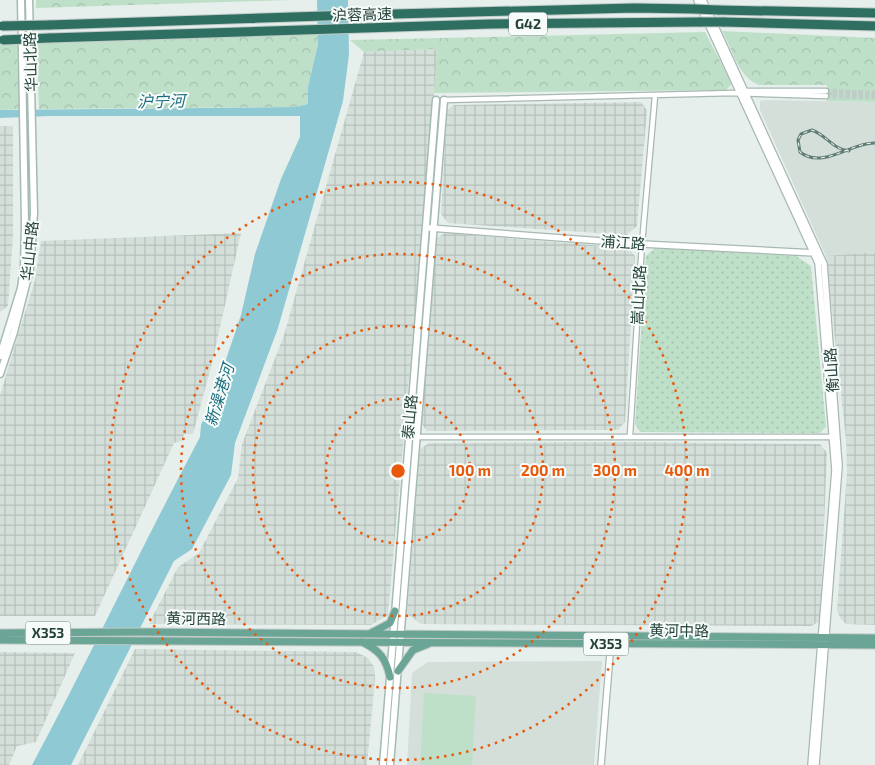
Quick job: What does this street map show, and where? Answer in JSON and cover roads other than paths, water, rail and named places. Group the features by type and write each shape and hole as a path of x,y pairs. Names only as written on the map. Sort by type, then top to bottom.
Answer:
{"highway":[{"name":"沪蓉高速","path":"1,26 696,5 718,10 875,13"},
{"name":"沪蓉高速","path":"1,40 357,28 700,22 875,26"}],"main road":[{"name":"华山北路","path":"21,0 23,122"},
{"name":"华山北路","path":"29,0 33,123"},
{"name":"泰山路","path":"383,765 390,677 396,638 440,100"},
{"name":"华山中路","path":"0,356 11,332 20,288 26,240 23,122"},
{"name":"华山中路","path":"0,374 30,269 34,213 33,123"},
{"name":"泰山路","path":"390,765 398,671 395,611 412,437"},
{"path":"390,677 384,657 361,638 390,623 395,611"},
{"name":"黄河西路","path":"0,640 140,632 361,638"},
{"name":"黄河西路","path":"0,633 135,639 396,638"},
{"name":"黄河中路","path":"396,638 437,642 611,640"},
{"name":"黄河中路","path":"396,638 824,642 875,645"},
{"name":"黄河中路","path":"824,642 875,638"},
{"path":"398,671 413,650 437,642"}],"street":[{"name":"衡山路","path":"703,0 741,93"},
{"name":"衡山路","path":"696,5 824,264 839,490 811,765"},
{"path":"440,100 741,93 826,93"},
{"name":"嵩山北路","path":"630,435 642,244 655,96"},
{"name":"浦江路","path":"430,228 642,244 817,253"},
{"path":"0,331 11,332"},
{"path":"412,437 630,435 835,437"},
{"path":"601,765 611,640"},
{"name":"衡山路","path":"816,765 824,642"}],"water":[{"name":"新澡港河","path":"317,0 348,0 349,54 343,101 278,328 235,443 231,475 192,549 174,561 71,765 32,765 200,437 201,425 212,401 241,315 255,254 281,179 300,137 300,116 49,116 0,118 0,110 297,107 308,104 308,87 318,44"}],"tunnel":[{"path":"826,91 875,93"},
{"path":"826,96 875,97"}],"railway":[{"path":"849,151 844,150 839,148 812,130 801,134 798,140 800,152 809,157 818,158 827,157 837,154 847,150 866,144 875,143"}],"water label":[{"name":"沪宁河","path":"161,101"}]}
